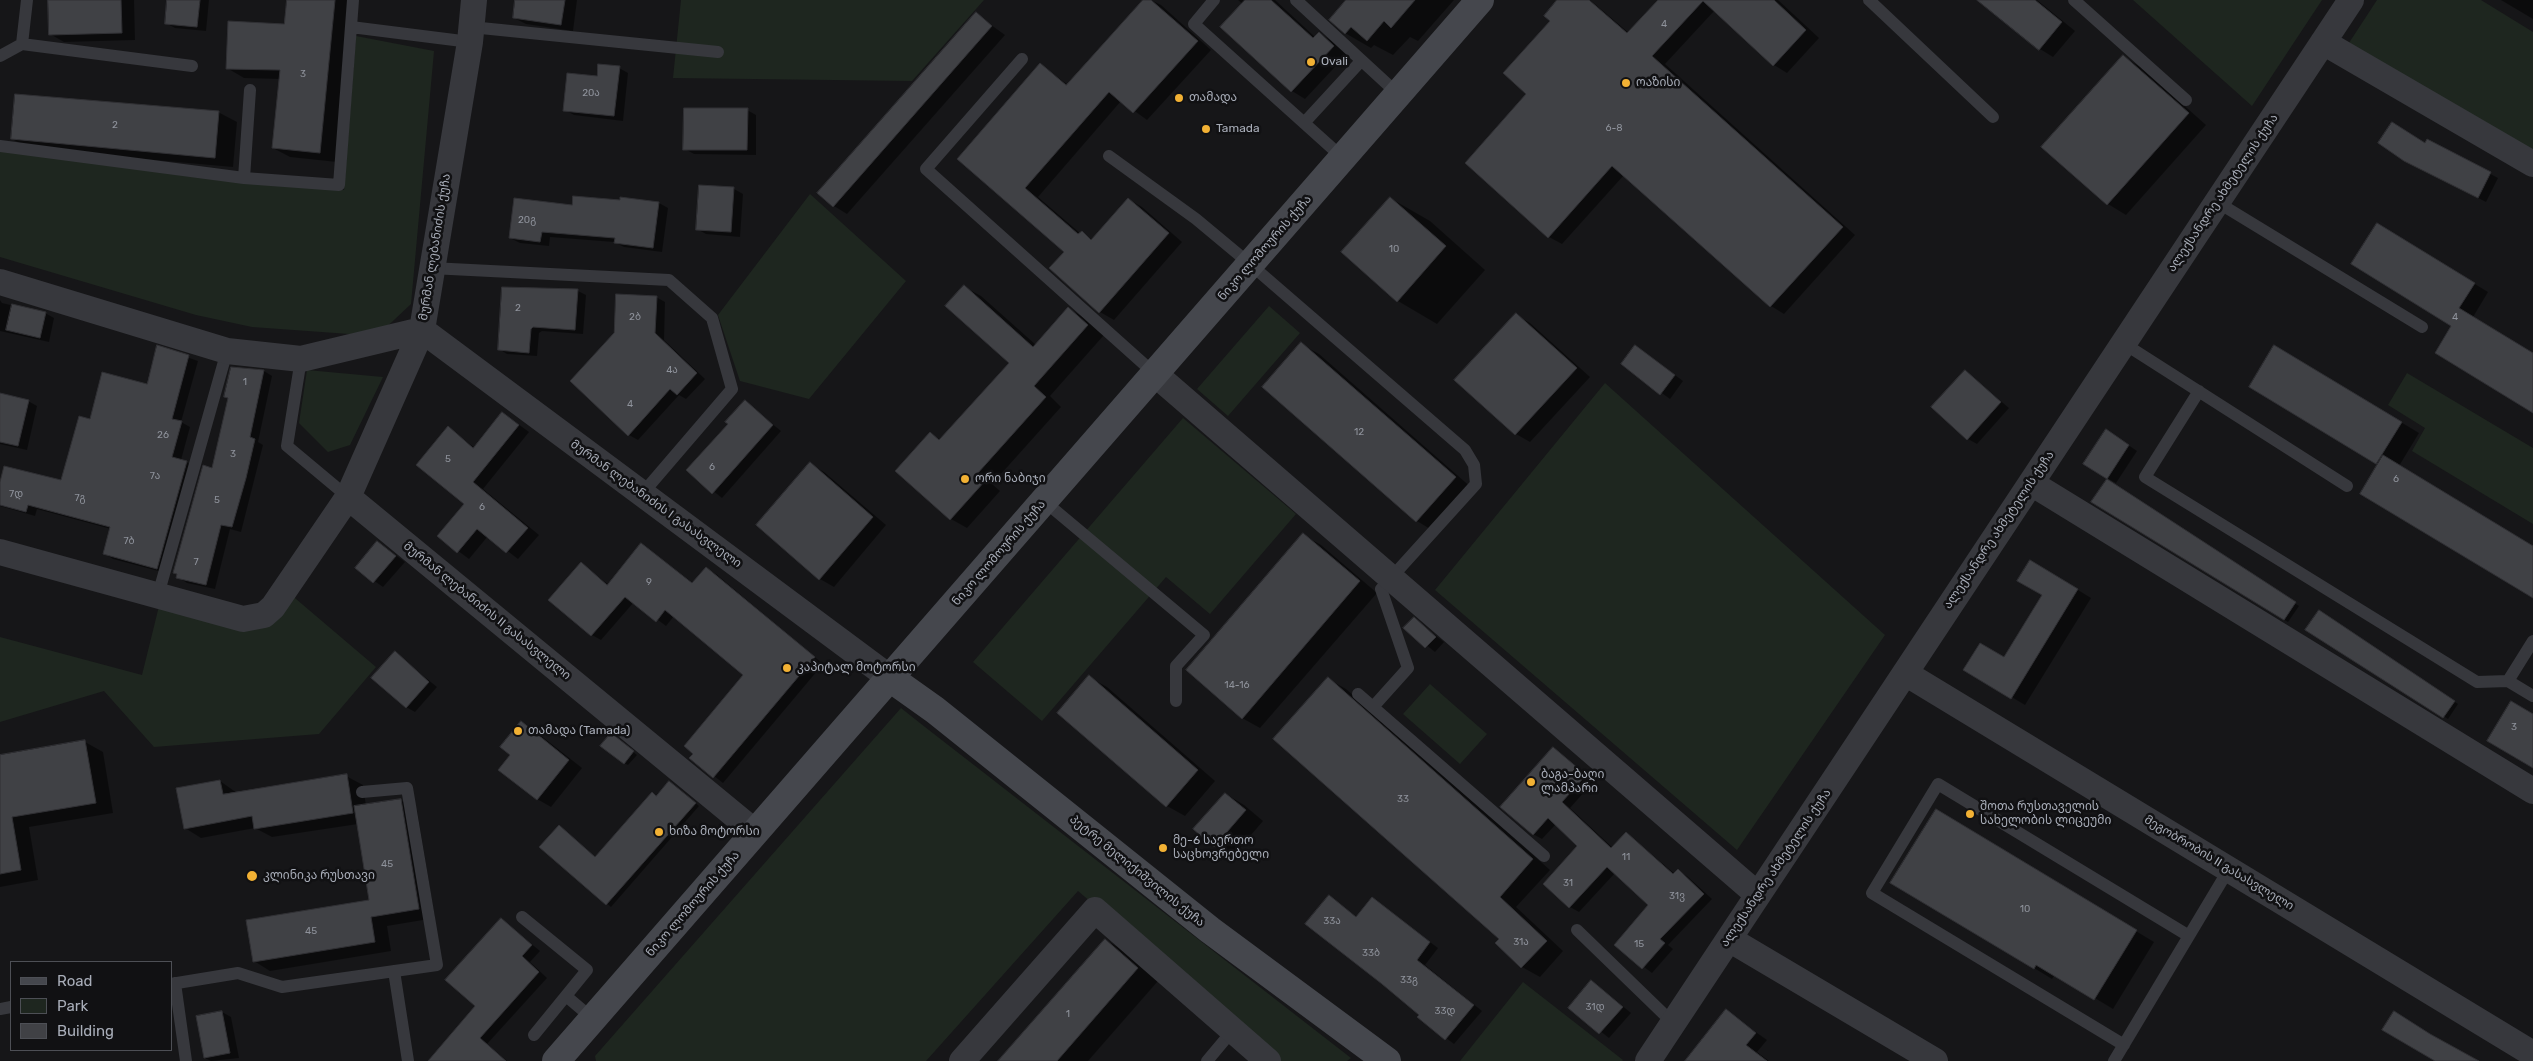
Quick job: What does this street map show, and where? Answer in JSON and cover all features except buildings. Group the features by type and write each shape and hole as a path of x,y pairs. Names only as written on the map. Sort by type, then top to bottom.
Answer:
{"street":[{"name":"მურმან ლებანიძის ქუჩა","path":"0,282 227,351 301,358 422,330 471,35 474,0"},
{"name":"ნიკო ლომოურის ქუჩა","path":"560,1060 593,1019 1480,0"},
{"name":"ალექსანდრე ახმეტელის ქუჩა","path":"1648,1061 2351,0"},
{"path":"2323,42 2533,164"},
{"path":"0,552 244,619 264,615 273,607 348,497 422,330"},
{"name":"მურმან ლებანიძის I გასასვლელი","path":"422,330 890,678"},
{"path":"1155,374 1758,895"},
{"path":"2031,483 2533,792"},
{"name":"მურმან ლებანიძის II გასასვლელი","path":"348,497 756,832"},
{"name":"მეგობრობის II გასასვლელი","path":"1905,673 2533,1054"},
{"name":"პეტრე მელიქიშვილის ქუჩა","path":"890,678 936,710 1210,930 1387,1061"},
{"path":"962,1061 1095,910 1268,1061"},
{"path":"1729,939 1935,1061"}],"lane":[{"path":"22,44 27,0"},
{"path":"0,146 244,178 339,185 353,0"},
{"path":"1214,0 1194,24 1343,158"},
{"path":"1296,0 1398,94"},
{"path":"1869,0 1993,117"},
{"path":"2074,0 2186,100"},
{"path":"351,27 718,52"},
{"path":"0,56 22,44 192,66"},
{"path":"1022,59 926,169 1155,374"},
{"path":"1304,123 1361,61"},
{"path":"244,178 250,90"},
{"path":"1109,156 1196,219 1250,264 1465,450 1474,464 1476,484 1381,589 1408,668 1373,707"},
{"path":"2217,202 2422,327"},
{"path":"431,268 669,280 712,318 732,389 642,494"},
{"path":"2123,343 2347,486"},
{"path":"158,595 227,351"},
{"name":"მურმან ლებანიძის II გასასვლელი","path":"301,358 286,446 348,497"},
{"path":"2198,391 2145,477 2477,682 2508,681 2533,696"},
{"path":"1044,501 1204,635 1176,666 1176,701"},
{"path":"2508,681 2533,641"},
{"path":"1358,694 1544,856"},
{"path":"2124,1045 1872,893 1938,784 2189,936"},
{"path":"186,1061 173,984 238,973 282,987 437,965 407,788 362,792"},
{"path":"2114,1061 2229,870"},
{"path":"522,917 587,970 534,1035"},
{"path":"1577,930 1673,1023"},
{"path":"394,971 408,1061"},
{"path":"566,996 593,1019"},
{"path":"1206,1061 1233,1030"}],"green space":[{"path":"681,0 984,0 912,81 673,78"},
{"path":"2133,0 2322,0 2252,106"},
{"path":"2377,0 2481,0 2533,32 2533,158 2345,49"},
{"path":"356,36 434,51 411,304 377,336 252,327 196,315 0,257 0,150 252,183 344,190"},
{"path":"810,194 906,281 809,399 740,381 718,315"},
{"path":"1269,306 1300,333 1228,416 1197,389"},
{"path":"307,370 383,377 350,445 328,452 299,423"},
{"path":"2407,373 2533,448 2533,524 2412,451 2425,428 2388,405"},
{"path":"1605,383 1885,635 1737,850 1435,590"},
{"path":"1183,418 1296,514 1210,614 1166,577 1042,721 973,662"},
{"path":"289,593 376,667 319,734 154,747 104,691 0,722 0,637 142,675 160,602 239,630"},
{"path":"1430,684 1487,734 1460,764 1403,714"},
{"path":"901,708 1351,1058 1347,1061 1277,1061 1078,891 926,1061 596,1061 595,1056"},
{"path":"1523,982 1623,1060 1460,1061"}],"place":[{"name":"Ovali","path":"1311,62"},
{"name":"ოაზისი","path":"1626,83"},
{"name":"თამადა","path":"1179,98"},
{"name":"Tamada","path":"1206,129"},
{"name":"ორი ნაბიჯი","path":"965,479"},
{"name":"კაპიტალ მოტორსი","path":"787,668"},
{"name":"თამადა (Tamada)","path":"518,731"},
{"name":"ბაგა-ბაღი ლამპარი","path":"1531,782"},
{"name":"შოთა რუსთაველის სახელობის ლიცეუმი","path":"1970,814"},
{"name":"ხიზა მოტორსი","path":"659,832"},
{"name":"მე-6 საერთო საცხოვრებელი","path":"1163,848"},
{"name":"კლინიკა რუსთავი","path":"252,876"}]}
